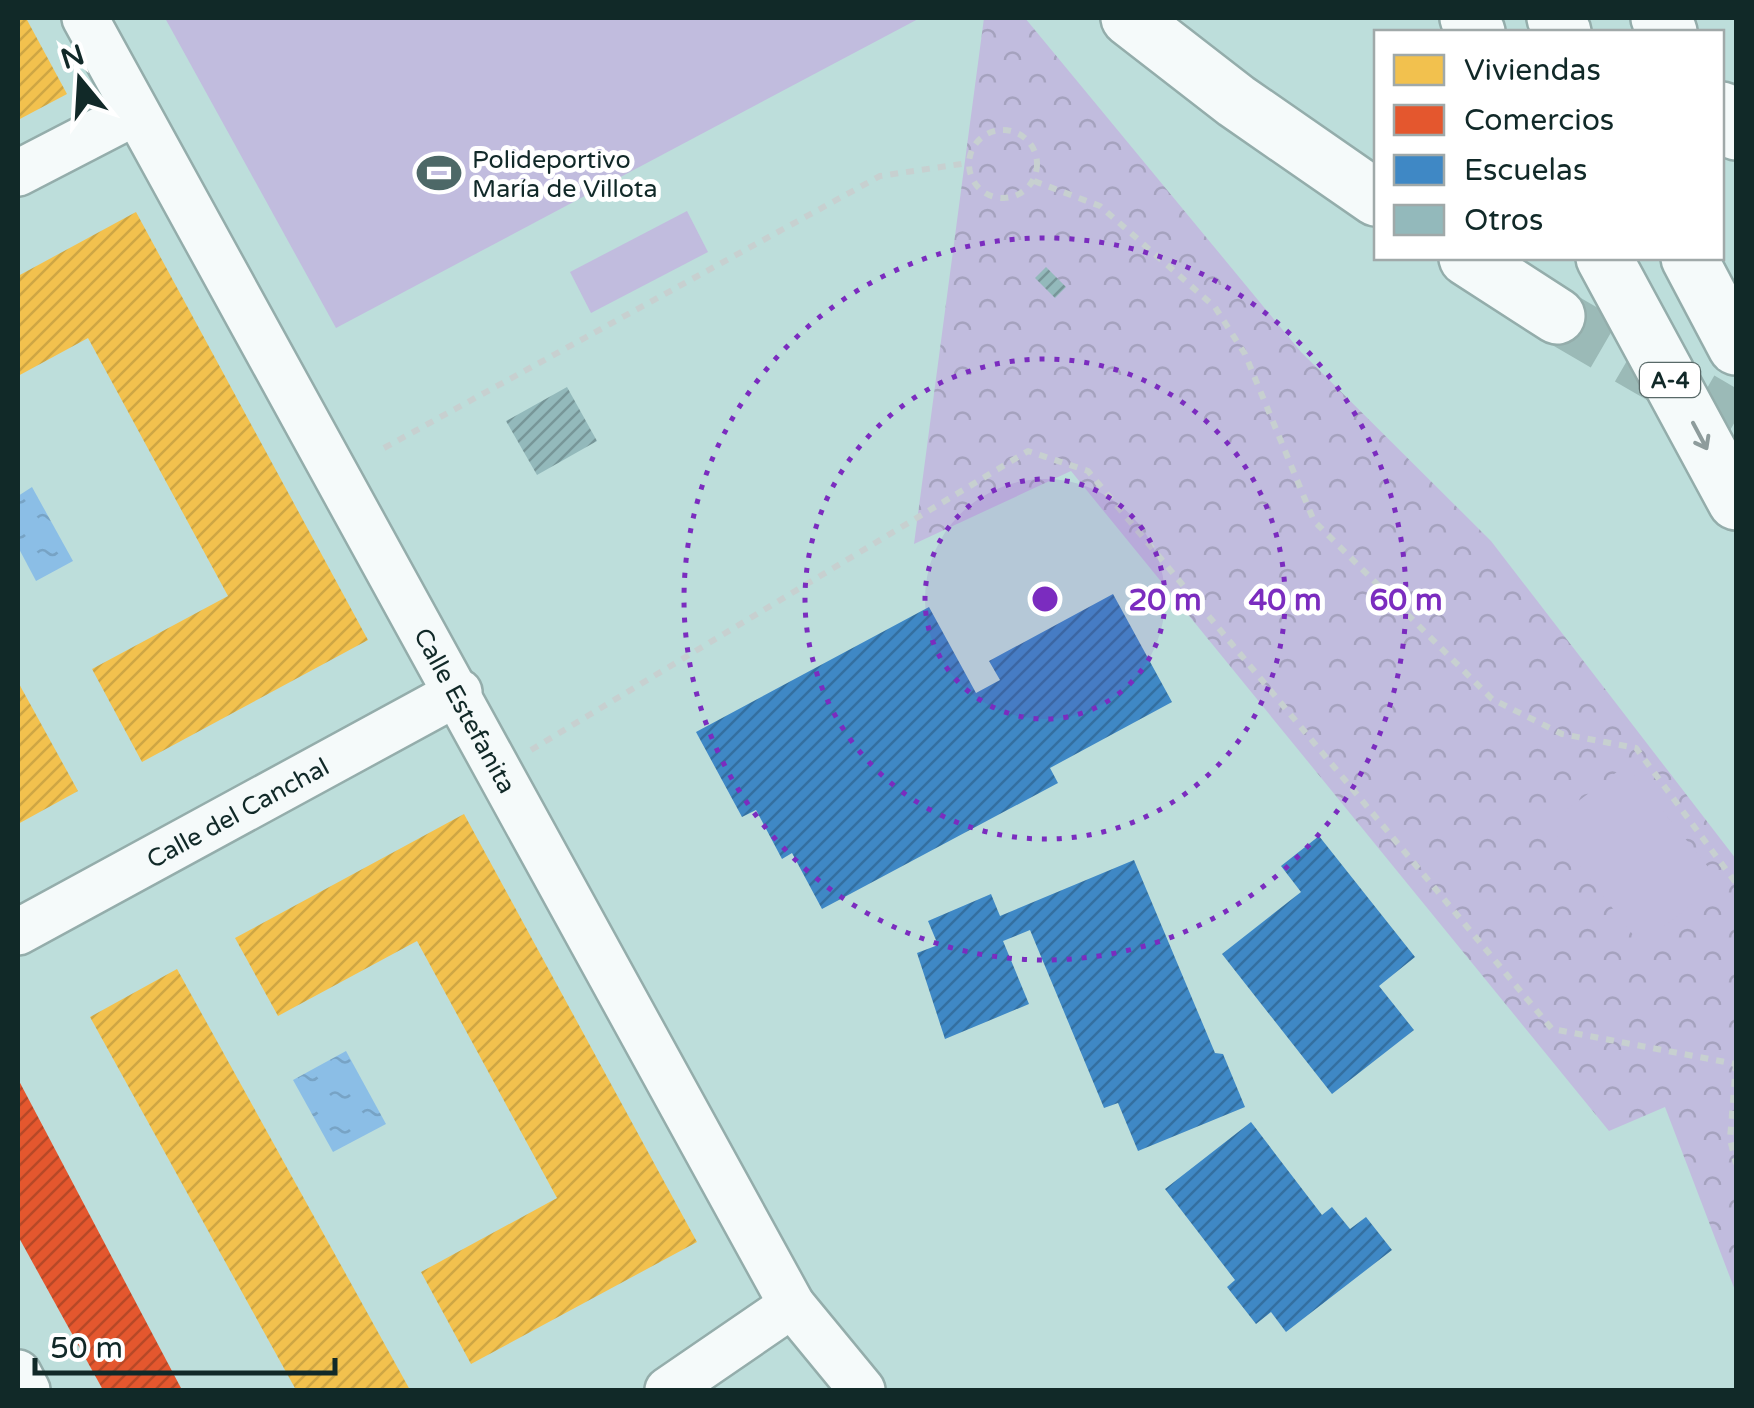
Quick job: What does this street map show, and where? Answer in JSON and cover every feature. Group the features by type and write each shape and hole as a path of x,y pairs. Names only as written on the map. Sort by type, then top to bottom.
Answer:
{"main road":[{"path":"1129,18 1236,100 1374,197"},
{"path":"1470,260 1557,316"},
{"name":"A-4","path":"1605,260 1736,502"},
{"path":"1691,260 1736,347"}],"street":[{"name":"Calle Estefanita","path":"85,18 134,113 459,692 792,1305 862,1390"},
{"path":"18,173 134,113"},
{"name":"Calle del Canchal","path":"18,932 459,692"},
{"path":"668,1390 792,1305"},
{"path":"18,1374 27,1390"}],"path":[{"path":"994,130 1013,131 1030,141 1038,160 1034,181 1019,196 998,199 976,187 968,163 977,140 994,130"},
{"path":"384,448 880,176 968,163"},
{"path":"1034,181 1100,206 1215,306 1245,354 1314,521 1492,699 1562,734 1636,748 1736,883"},
{"path":"500,768 1028,451 1088,471 1552,1029 1736,1063 1730,1139 1736,1164"}],"green space":[{"name":"Polideportivo María de Villota","path":"165,18 920,18 336,328"},
{"path":"984,18 1025,18 1301,352 1491,541 1736,859 1736,1293 1665,1107 1609,1131 1071,471 914,544"},
{"path":"687,211 708,252 591,313 570,272"},
{"path":"1626,765 1721,883 1640,944 1548,824"}],"water":[{"path":"32,487 73,561 36,581 18,547 18,496"},
{"path":"346,1051 386,1124 333,1152 293,1080"}],"building: Viviendas":[{"path":"18,18 26,18 67,94 18,120"},
{"path":"136,212 368,640 142,762 92,669 228,596 88,338 18,376 18,276"},
{"path":"18,682 78,791 18,824"},
{"path":"464,814 697,1242 471,1364 421,1272 557,1198 417,941 278,1016 235,938"},
{"path":"177,969 410,1390 296,1390 90,1017"}],"building: Comercios":[{"path":"18,1079 182,1390 103,1390 18,1236"}],"building: Escuelas":[{"path":"1113,594 1172,702 1050,768 1058,783 822,909 792,853 782,859 756,810 742,817 696,732 929,607 976,693 1000,680 989,661"},
{"path":"1319,836 1415,957 1379,986 1414,1030 1332,1094 1222,954 1301,892 1281,866"},
{"path":"1134,860 1215,1053 1223,1054 1245,1107 1138,1151 1118,1103 1104,1108 1030,930 1003,941 1029,1004 945,1039 917,953 938,945 928,921 991,894 1000,916"},
{"path":"1251,1122 1322,1215 1332,1207 1350,1229 1366,1217 1392,1250 1286,1332 1271,1312 1256,1324 1227,1287 1235,1280 1165,1189"}],"building: Otros":[{"path":"1046,267 1066,287 1055,298 1035,278"},
{"path":"567,387 597,441 537,475 506,421"}],"tunnel":[{"path":"1557,316 1736,420"}],"place":[{"name":"Polideportivo María de Villota","path":"439,173"}]}
